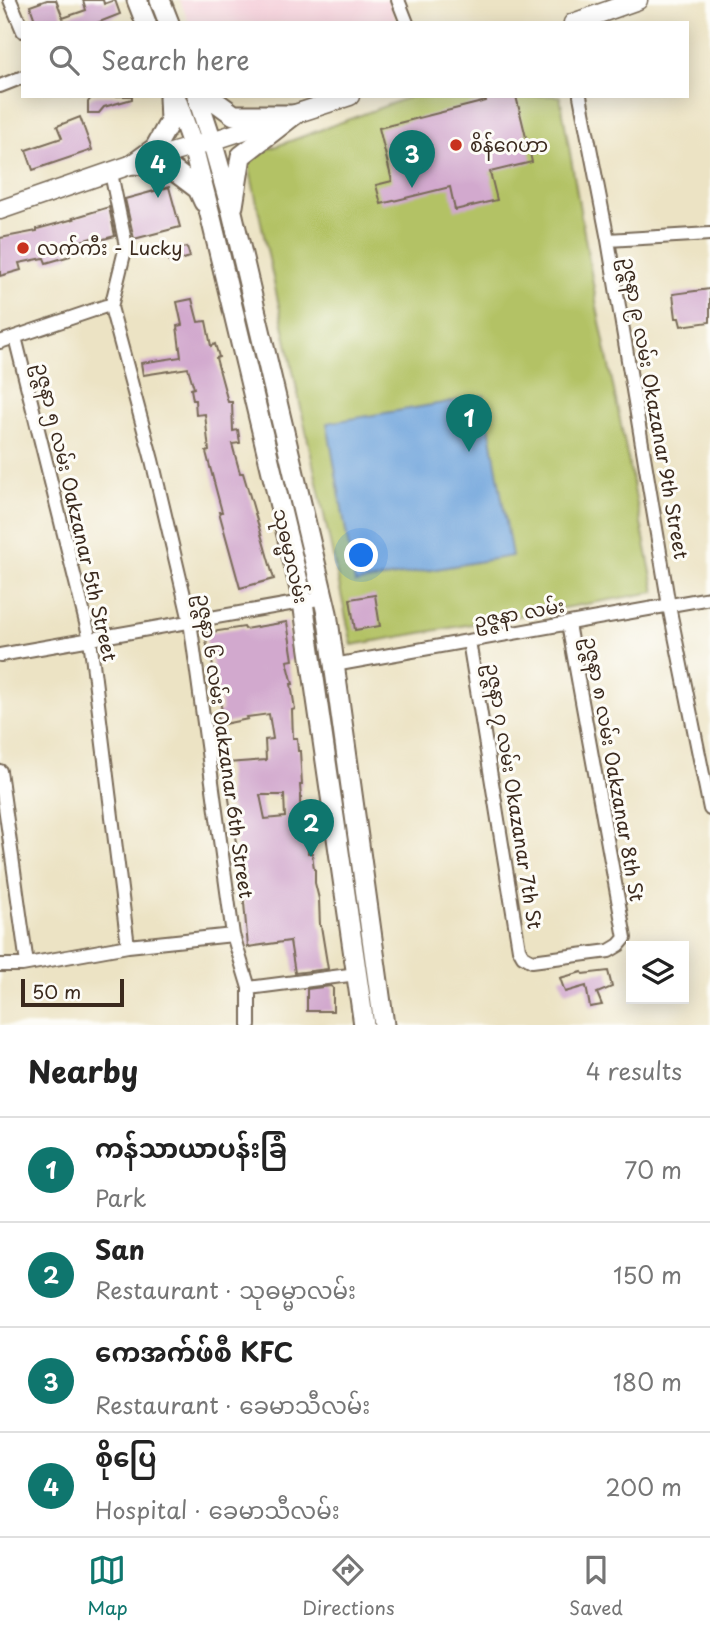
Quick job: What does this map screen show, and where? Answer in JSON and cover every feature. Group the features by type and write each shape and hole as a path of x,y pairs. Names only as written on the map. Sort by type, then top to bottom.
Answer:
{"main road":[{"path":"138,0 145,21"},
{"path":"160,0 168,21"},
{"path":"579,21 638,0"},
{"path":"133,164 155,148 170,121 169,98"},
{"name":"သုဓမ္မာလမ်း","path":"176,98 193,147 211,218 303,602 364,1025"},
{"name":"သုဓမ္မာလမ်း","path":"198,98 232,212 324,598 384,1025"},
{"path":"211,98 234,115 294,115"},
{"path":"0,210 133,164 344,98"},
{"path":"232,212 241,156 294,115"},
{"path":"133,164 169,167 198,189 211,218"}],"street":[{"path":"10,0 21,27"},
{"path":"398,0 406,21"},
{"path":"0,86 21,78"},
{"name":"ဥဇ္ဇနာ ၉ လမ်း Okazanar 9th Street","path":"580,98 608,240 669,606 710,809"},
{"path":"0,342 106,306 111,307 126,246 111,173"},
{"path":"608,240 710,234"},
{"name":"ဥဇ္ဇနာ ၆ လမ်း Oakzanar 6th Street","path":"111,307 190,621 233,934 249,988 249,1025"},
{"name":"ဥဇ္ဇနာ ၅ လမ်း Oakzanar 5th Street","path":"15,337 90,639 128,946"},
{"path":"0,655 324,598"},
{"name":"ဥဇ္ဇနာ လမ်း","path":"334,665 710,598"},
{"name":"ဥဇ္ဇနာ ၈ လမ်း Oakzanar 8th St","path":"523,956 532,961 608,951 625,938 568,624"},
{"name":"ဥဇ္ဇနာ ၇ လမ်း Okazanar 7th St","path":"469,641 519,950 523,956"},
{"path":"0,771 27,964"},
{"path":"0,965 27,964 128,946 233,934"},
{"path":"249,988 357,974"}],"shaded area":[{"path":"180,0 388,0 396,21 188,21"}],"green space":[{"path":"407,98 560,98 598,312 655,592 352,645 247,157"}],"water":[{"path":"484,396 512,556 355,583 327,423"}],"building":[{"path":"56,0 63,18 86,10 83,0 103,0 104,4 115,0 120,14 102,21 35,21 30,6"},
{"path":"91,98 132,98 104,107 99,113 88,113 88,102"},
{"name":"စိန်ဂေဟာ","path":"485,98 516,98 532,162 490,172 497,200 455,210 450,187 381,204 376,185 392,181 379,128 486,101"},
{"path":"80,117 92,150 33,170 26,150 62,138 57,126"},
{"path":"169,187 180,227 134,239 125,199"},
{"path":"109,207 115,236 96,241 95,237 67,245 70,256 46,263 44,258 19,263 21,270 0,276 0,238 37,231"},
{"path":"187,247 190,257 170,263 167,252"},
{"path":"710,289 710,322 681,326 679,318 676,318 673,294"},
{"path":"192,299 198,322 206,321 211,346 215,344 219,357 216,358 228,402 232,402 233,431 238,430 240,443 232,444 274,579 240,588 206,452 209,451 205,414 196,415 191,389 194,388 188,368 143,375 141,363 181,357 177,326 182,325 177,302"},
{"path":"375,595 380,626 355,630 350,599"},
{"path":"287,622 293,660 287,661 293,684 295,709 292,710 293,738 297,738 300,751 301,823 307,823 308,853 312,853 315,869 320,926 328,969 295,973 290,941 248,947 243,892 246,892 229,799 227,763 266,760 265,740 273,739 269,714 219,725 217,712 222,711 205,633","holes":["260,795 284,795 285,817 265,819"]},
{"path":"608,971 612,987 597,993 602,1005 590,1007 586,986 565,992 560,978 582,972"},
{"path":"331,986 333,1011 307,1011 307,989"}],"place":[{"name":"စိန်ဂေဟာ","path":"456,145"},
{"name":"ကေအက်ဖ်စီ KFC","path":"412,188"},
{"name":"စိုပြေ","path":"158,198"},
{"name":"လက်ကီး - Lucky","path":"23,248"},
{"name":"ကန်သာယာပန်းခြံ","path":"469,452"},
{"name":"San","path":"311,857"}]}
